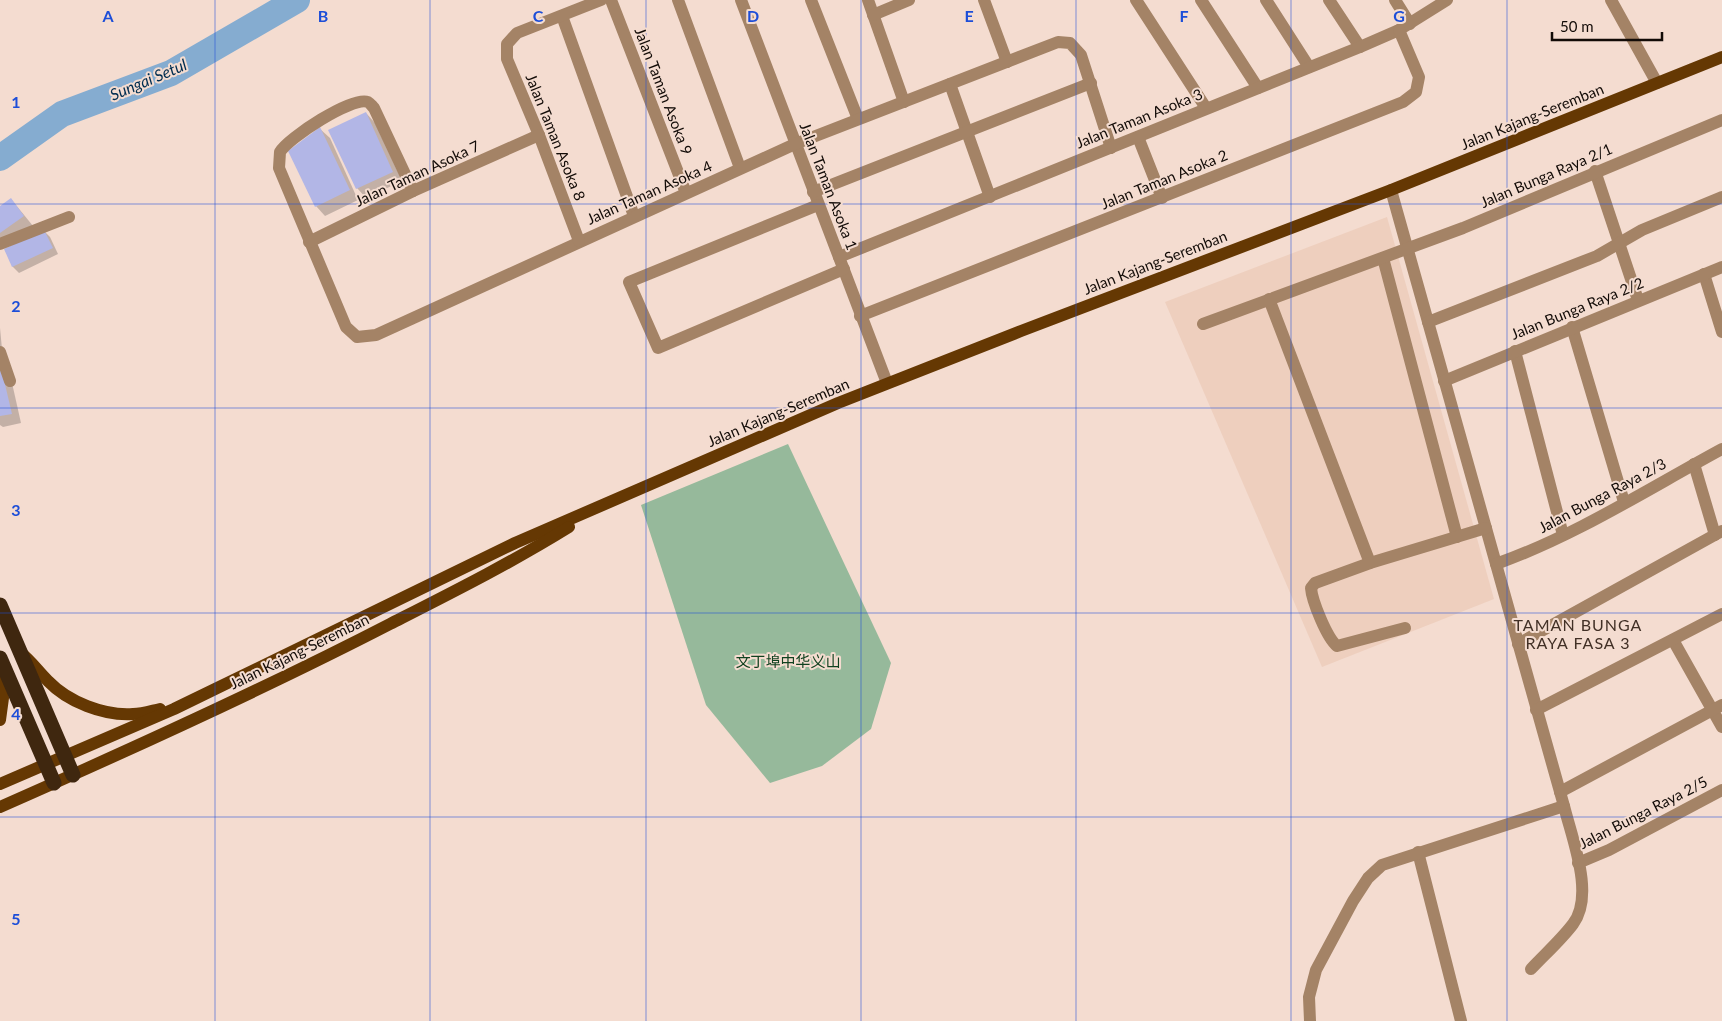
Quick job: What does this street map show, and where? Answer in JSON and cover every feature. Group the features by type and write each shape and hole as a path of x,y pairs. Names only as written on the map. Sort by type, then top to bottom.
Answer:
{"highway":[{"path":"0,604 73,775"},
{"path":"1,660 54,783"}],"main road":[{"name":"Jalan Kajang-Seremban","path":"0,784 174,709 515,543 887,383 1391,190 1722,57"},
{"name":"Jalan Kajang-Seremban","path":"0,806 164,735 348,646 520,558 603,506"},
{"path":"21,653 32,662 48,682 86,706 133,714 174,709"},
{"path":"0,720 3,698 0,674 1,660"}],"street":[{"path":"601,0 562,16 634,216"},
{"name":"Jalan Taman Asoka 9","path":"611,0 686,193"},
{"path":"678,0 740,168"},
{"name":"Jalan Taman Asoka 1","path":"741,0 887,383"},
{"path":"811,0 858,119"},
{"path":"868,0 904,102"},
{"path":"873,15 910,0"},
{"path":"984,0 1007,62"},
{"path":"1136,0 1206,108"},
{"path":"1201,0 1258,88"},
{"path":"1266,0 1309,67"},
{"path":"1330,0 1360,47"},
{"path":"1395,0 1410,24"},
{"name":"Jalan Taman Asoka 3","path":"839,257 1360,47 1410,24 1447,0"},
{"path":"1610,0 1656,83"},
{"name":"Jalan Taman Asoka 8","path":"562,16 517,33 508,44 507,59 539,135 579,241"},
{"name":"Jalan Taman Asoka 2","path":"860,316 1403,102 1416,92 1418,77 1398,30"},
{"name":"Jalan Taman Asoka 4","path":"413,191 374,108 368,102 358,102 323,118 292,139 280,152 280,168 309,242 351,334 365,337 376,335 795,144 1058,42 1070,43 1080,55 1091,83"},
{"path":"813,192 1091,83 1111,148"},
{"path":"950,84 990,197"},
{"name":"Jalan Bunga Raya 2/1","path":"1203,324 1408,250 1722,120"},
{"name":"Jalan Taman Asoka 7","path":"309,242 413,191 539,135"},
{"path":"1138,137 1162,198"},
{"path":"1595,171 1638,300"},
{"path":"1391,190 1564,806 1583,888 1582,909 1574,924 1531,969"},
{"path":"1428,322 1597,256 1642,230 1722,197"},
{"path":"818,205 629,282 658,348 844,269"},
{"path":"0,244 70,218"},
{"path":"1383,258 1457,537"},
{"name":"Jalan Bunga Raya 2/2","path":"1444,380 1722,267"},
{"path":"1704,274 1722,332"},
{"path":"1269,299 1370,563"},
{"path":"1572,327 1624,502"},
{"path":"1515,350 1563,535"},
{"path":"0,352 10,381"},
{"name":"Jalan Bunga Raya 2/3","path":"1496,564 1523,555 1563,535 1722,449"},
{"path":"1518,644 1718,533 1694,464"},
{"path":"1405,628 1341,646 1331,639 1312,596 1311,588 1315,583 1370,563 1486,528"},
{"path":"1536,710 1722,614"},
{"path":"1673,640 1718,708 1722,727"},
{"path":"1560,792 1718,708"},
{"name":"Jalan Bunga Raya 2/5","path":"1578,863 1610,850 1722,790"},
{"path":"1310,1021 1309,997 1316,970 1353,901 1368,878 1382,865 1564,806"},
{"path":"1418,852 1460,1021"}],"shaded area":[{"path":"1387,217 1494,599 1322,667 1165,302"}],"green space":[{"name":"文丁埠中华义山","path":"788,444 891,663 871,729 822,766 770,783 706,705 641,505"}],"building":[{"path":"366,112 393,172 356,189 328,130"},
{"path":"320,127 350,190 315,207 288,151"},
{"path":"11,198 24,216 0,233 0,206"},
{"path":"44,230 53,248 12,267 4,249"},
{"path":"0,363 12,414 0,416"}],"waterway":[{"name":"Sungai Setul","path":"0,158 62,114 171,73 297,0"}],"district":[{"name":"TAMAN BUNGA RAYA FASA 3","path":"1578,633"}]}
